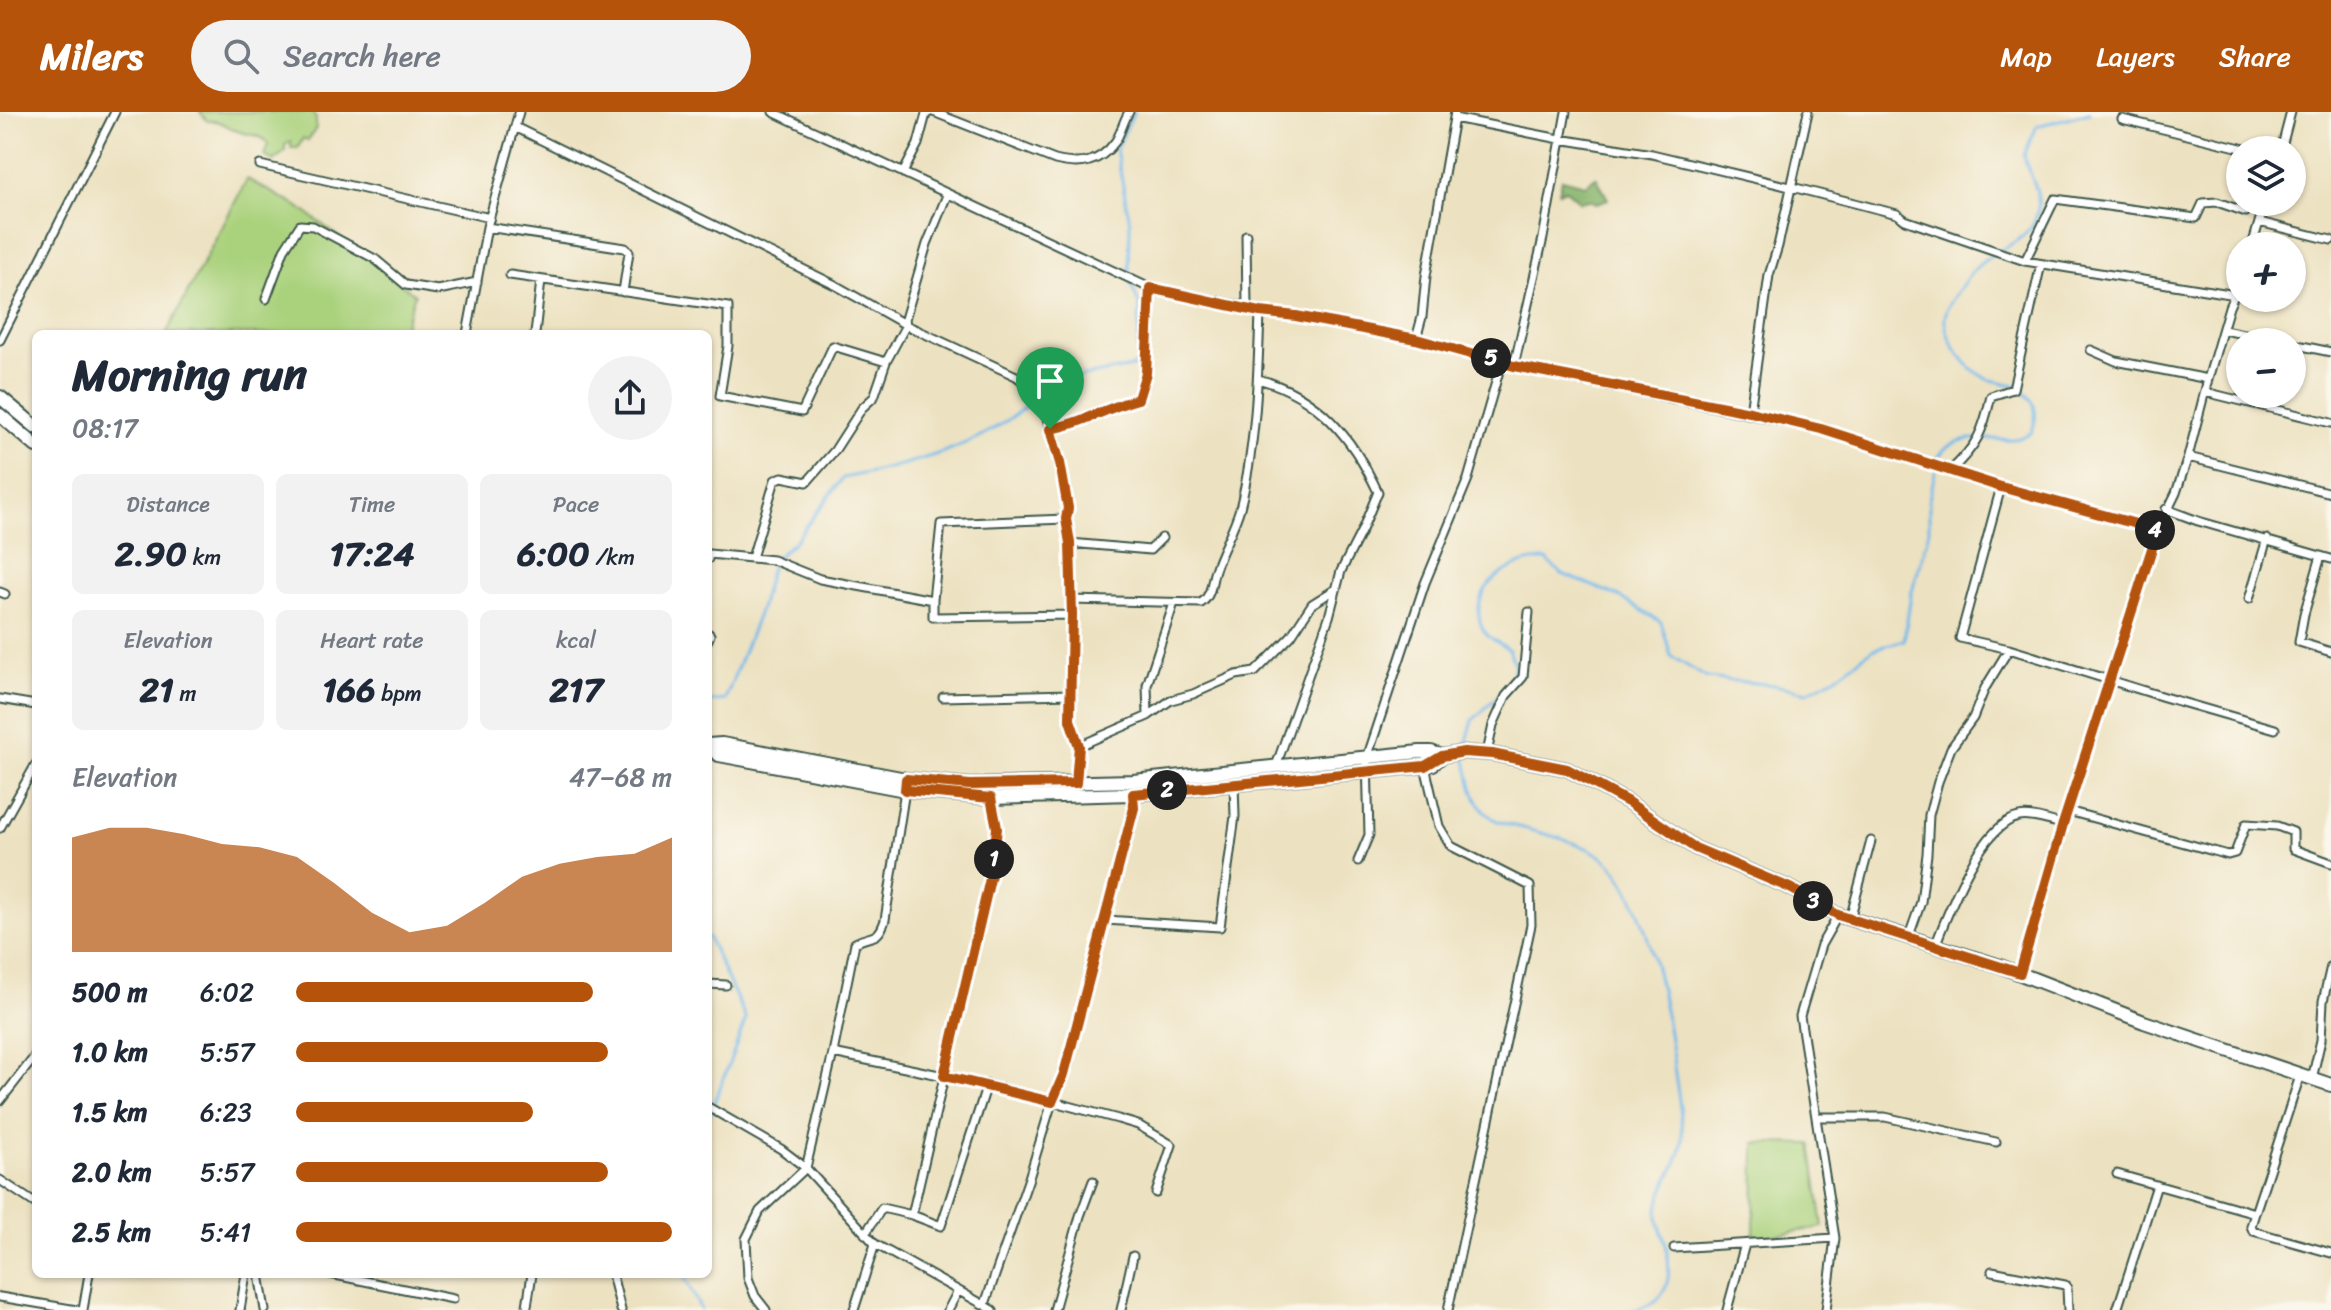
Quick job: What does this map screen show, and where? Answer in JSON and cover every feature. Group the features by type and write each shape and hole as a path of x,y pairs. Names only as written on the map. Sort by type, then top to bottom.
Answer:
{"main road":[{"path":"0,397 32,424"},
{"path":"0,415 32,443"},
{"path":"712,745 722,744 906,785 991,798 1234,783 1431,752 1442,756"},
{"path":"906,785 1076,783 1133,788 1276,766 1425,766 1452,753 1487,753 1567,769 1628,802 1695,848 1790,888 1844,917 2020,973 2144,1022 2331,1085"}],"street":[{"path":"0,340 115,112"},
{"path":"773,112 1150,288 1260,312 1416,339 1514,366 1821,429 2001,487 2158,530"},
{"path":"903,173 918,144 926,114 932,112 1055,160 1076,165 1100,157 1117,141 1129,112"},
{"path":"1514,366 1543,238 1566,112"},
{"path":"1750,412 1769,275 1808,112"},
{"path":"2285,136 2291,112"},
{"path":"468,330 487,227 517,113"},
{"path":"1416,339 1454,115 1560,139 1652,154 1897,214 1905,220 2025,261 2226,293"},
{"path":"2122,119 2226,144"},
{"path":"515,127 835,285 906,325 1016,376 1040,394 1068,508 1066,519 1070,543 1072,615 1070,720 1079,746 1076,783"},
{"path":"260,165 490,218"},
{"path":"752,558 775,480 782,477 807,482 835,450 862,408 874,397 886,362 906,325 905,319 927,244 947,195"},
{"path":"2025,261 2055,199 2196,218 2203,203 2226,205"},
{"path":"2256,232 2261,216"},
{"path":"2259,222 2331,240"},
{"path":"266,299 284,250 300,225 313,226 375,259 406,285 438,290 477,282"},
{"path":"487,227 625,248 629,252 623,292"},
{"path":"1246,235 1247,307"},
{"path":"1950,471 1970,453 1983,432 1991,396 2013,389 2041,264"},
{"path":"510,275 728,307 728,346 720,396"},
{"path":"535,330 541,280"},
{"path":"1050,429 1071,426 1115,405 1138,399 1146,373 1150,288"},
{"path":"1070,600 1201,603 1208,599 1215,571 1239,510 1258,379 1260,312"},
{"path":"2020,973 2063,824 2158,530 2176,493 2188,457 2228,312"},
{"path":"712,395 802,412 833,346 886,362"},
{"path":"2306,347 2331,352"},
{"path":"2091,350 2116,361 2208,379"},
{"path":"1358,861 1369,835 1370,781 1367,764 1425,583 1468,479 1502,361"},
{"path":"1258,379 1284,386 1318,406 1365,463 1378,492 1341,571 1276,766"},
{"path":"2205,392 2331,423"},
{"path":"2188,457 2331,493"},
{"path":"2001,487 1960,638 2009,649 2275,729"},
{"path":"2166,509 2331,559"},
{"path":"1066,519 941,524 933,617 1072,615"},
{"path":"1070,543 1150,550 1162,538"},
{"path":"2249,599 2267,539"},
{"path":"712,556 773,560 820,579 933,600"},
{"path":"2321,556 2299,642 2331,652"},
{"path":"1079,746 1148,716 1171,700 1236,675 1255,672 1291,636 1312,604 1337,589"},
{"path":"1148,716 1147,685 1174,603"},
{"path":"1487,753 1493,725 1506,696 1523,677 1529,612"},
{"path":"1909,936 1921,902 1929,815 1938,782 1951,748 1973,718 1985,688 2009,649"},
{"path":"943,697 1072,694"},
{"path":"0,699 32,704"},
{"path":"1425,766 1439,826 1451,846 1530,886 1531,925 1448,1310"},
{"path":"0,828 32,771"},
{"path":"1105,920 1220,927 1235,816 1234,783"},
{"path":"766,1310 755,1296 748,1278 746,1239 760,1211 806,1168 855,943 875,937 881,932 885,920 906,785"},
{"path":"985,1304 1064,1074 1134,808 1133,788"},
{"path":"912,1215 993,866 997,828 991,798"},
{"path":"2068,811 2228,855 2235,853 2246,824 2277,826 2293,832 2293,849 2331,863"},
{"path":"1935,946 1960,886 2001,825 2021,816 2063,824"},
{"path":"1826,1310 1835,1238 1800,1016 1821,945 1844,917 1871,841"},
{"path":"2331,966 2323,1001 2321,1040 2251,1226 2253,1231 2331,1253"},
{"path":"712,984 726,985"},
{"path":"833,1053 987,1085 1138,1125 1172,1145 1156,1193"},
{"path":"0,1101 32,1060"},
{"path":"865,1234 882,1208 941,1226 987,1085"},
{"path":"712,1109 781,1149 806,1168 875,1244 993,1310"},
{"path":"1817,1117 1885,1117 1996,1142"},
{"path":"2117,1174 2255,1213"},
{"path":"0,1180 32,1201"},
{"path":"1054,1310 1093,1181"},
{"path":"2117,1310 2157,1185"},
{"path":"1674,1248 1835,1238"},
{"path":"854,1310 875,1244"},
{"path":"1727,1310 1745,1244"},
{"path":"1121,1310 1133,1256"},
{"path":"1992,1271 2065,1285 2068,1310"},
{"path":"0,1297 80,1310 88,1278"},
{"path":"240,1310 245,1278"},
{"path":"260,1278 265,1310"},
{"path":"350,1278 453,1299"},
{"path":"527,1306 531,1278"},
{"path":"613,1278 621,1310"},
{"path":"948,1310 958,1291"}],"green space":[{"path":"200,112 311,112 316,118 316,128 308,141 303,138 298,148 291,148 291,141 285,145 285,151 274,161 264,156 268,144 261,138 220,122 207,121"},
{"path":"1596,177 1608,199 1597,203 1589,200 1580,202 1565,189 1559,192 1562,179 1585,185"},
{"path":"247,179 299,207 415,294 403,330 168,330"},
{"path":"1755,1143 1811,1144 1823,1227 1754,1239"}],"waterway":[{"path":"712,702 725,700 760,609 773,560 795,541 843,478 927,458 981,436 1028,404 1048,383 1137,366 1140,307 1129,278 1130,222 1116,150 1134,112"},
{"path":"1465,748 1473,720 1507,687 1515,667 1509,649 1493,639 1481,625 1481,598 1497,577 1521,564 1547,560 1560,573 1618,596 1661,622 1671,656 1707,678 1807,692 1836,677 1873,649 1904,640 1911,595 1929,533 1929,499 1939,456 1946,448 1963,440 2015,439 2024,436 2031,433 2034,424 2034,408 2028,395 2014,386 1987,379 1972,369 1960,355 1947,331 1947,310 1975,269 1987,258 2024,236 2035,219 2038,194 2024,155 2037,126 2090,112"},
{"path":"1465,756 1475,796 1492,818 1589,849 1617,871 1630,892 1649,943 1668,1029 1682,1141 1658,1207 1668,1258 1668,1279 1661,1296 1645,1307 1633,1310"},
{"path":"712,946 746,1019 712,1108"},
{"path":"685,1278 701,1310"}],"route":[{"path":"1150,288 1260,312 1416,339 1514,366 1821,429 2001,487 2158,530 2063,824 2020,973 1838,915 1790,888 1695,848 1628,802 1567,769 1540,762 1464,752 1442,756 1425,766 1133,794 1134,808 1064,1074 1052,1102 944,1076 980,927 993,866 997,828 991,798 905,790 906,779 970,785 1076,783 1079,746 1070,720 1072,615 1070,543 1066,519 1068,508 1050,429 1071,426 1115,405 1138,399 1146,373 1150,288"}]}
